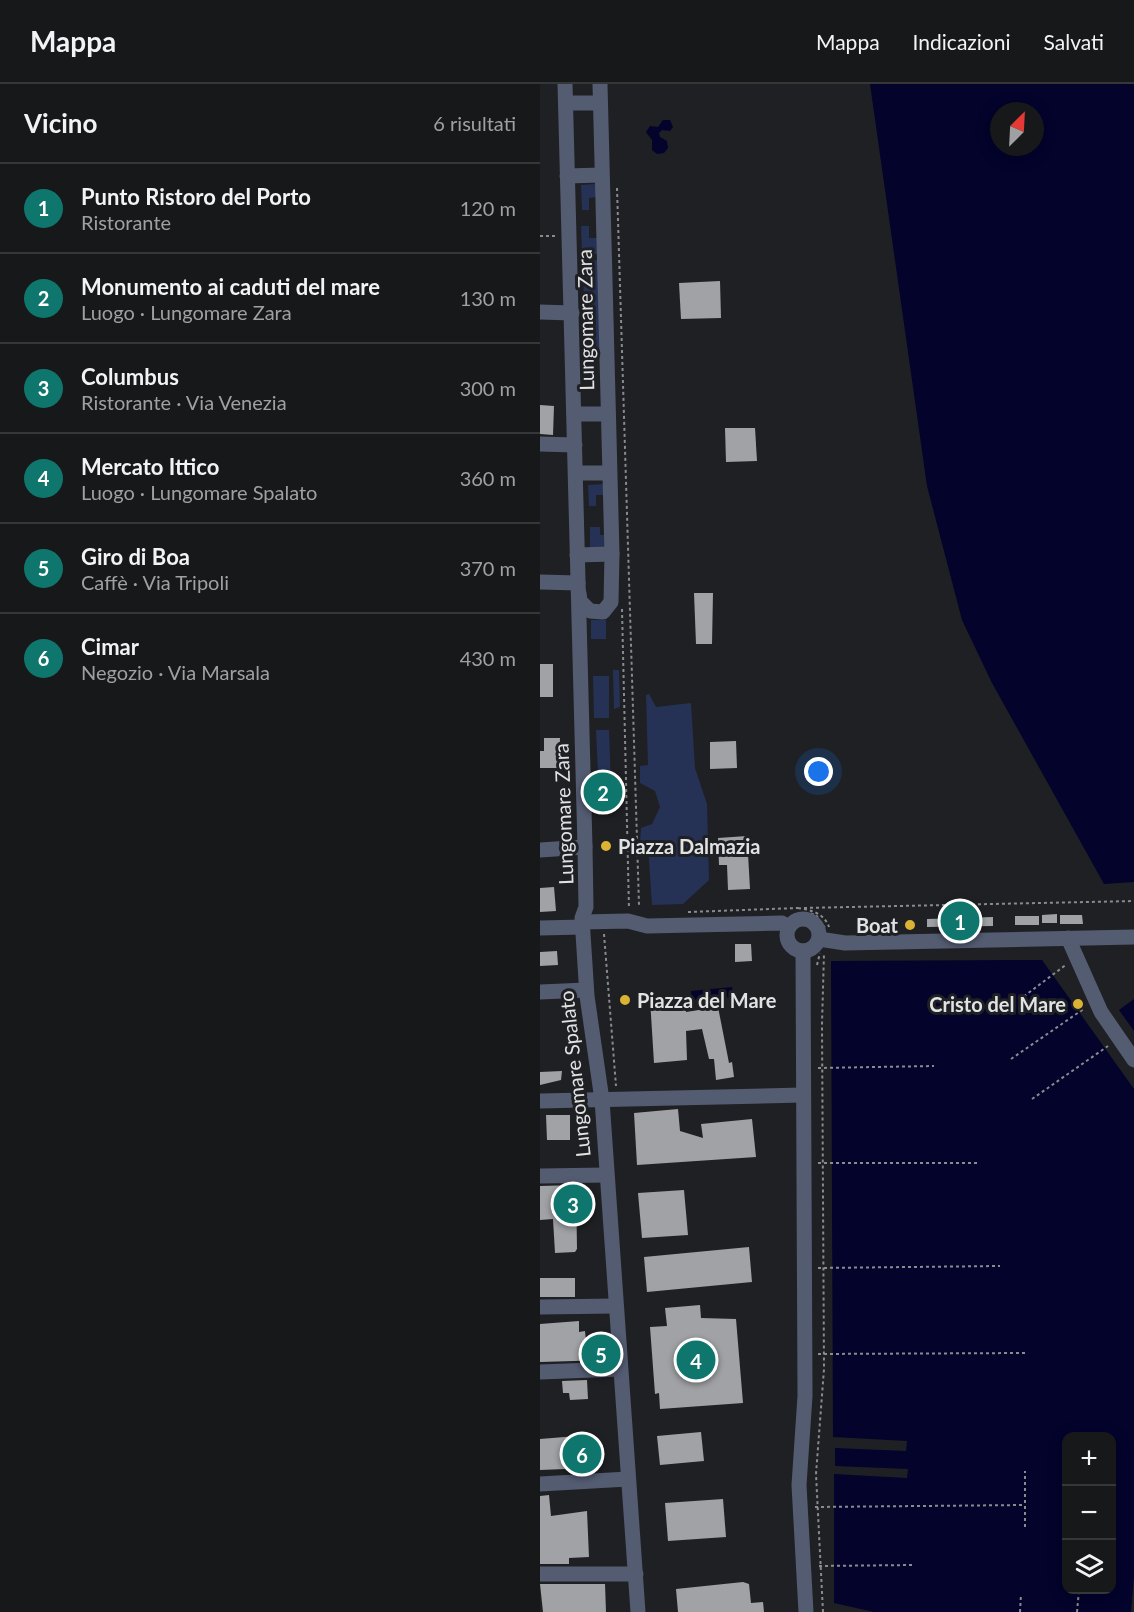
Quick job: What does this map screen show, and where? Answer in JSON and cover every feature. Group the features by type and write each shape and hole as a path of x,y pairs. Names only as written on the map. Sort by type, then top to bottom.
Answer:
{"street":[{"name":"Lungomare Zara","path":"565,84 585,847 586,907 582,925"},
{"name":"Lungomare Zara","path":"578,586 580,601 590,611 603,612 611,602 612,554 600,84"},
{"path":"566,103 600,103"},
{"path":"567,176 601,175"},
{"path":"540,312 572,313"},
{"path":"574,414 608,414"},
{"path":"540,444 575,445"},
{"path":"576,473 609,473"},
{"path":"578,555 612,554"},
{"path":"540,582 578,586"},
{"name":"Lungomare Zara","path":"579,633 583,619 590,611"},
{"path":"540,849 585,847"},
{"path":"540,928 582,925 627,916 647,926 782,923 799,917 813,921 824,940"},
{"path":"799,917 787,934 790,944 803,951 813,948 824,940 844,943 1134,937"},
{"name":"Lungomare Spalato","path":"582,925 586,990 609,1100 606,1175 638,1612"},
{"path":"1068,938 1101,1012 1134,1060"},
{"path":"803,951 805,1396 799,1485 806,1612"},
{"path":"540,992 586,990"},
{"path":"540,1101 803,1095"},
{"path":"540,1176 606,1175"},
{"path":"540,1307 616,1306"},
{"path":"540,1372 620,1369"},
{"path":"540,1484 628,1479"},
{"path":"540,1574 636,1574"}],"path":[{"path":"616,183 639,905"},
{"path":"583,801 627,800 627,916"},
{"path":"799,917 1134,901"},
{"path":"686,914 689,910 824,918 829,928 824,940 823,957 823,1396 816,1452 816,1507 823,1612"},
{"path":"605,931 603,938 611,1004 609,1100"},
{"path":"1019,1000 1076,957"},
{"path":"1011,1059 1079,1012"},
{"path":"1032,1099 1105,1048"},
{"path":"818,1068 934,1066"},
{"path":"818,1163 980,1163"},
{"path":"818,1268 1000,1266"},
{"path":"819,1353 1025,1353"},
{"path":"1025,1471 1025,1527"},
{"path":"811,1507 1025,1505"},
{"path":"815,1566 912,1565"},
{"path":"1020,1612 1021,1594"},
{"path":"1077,1612 1079,1594"}],"shaded area":[{"path":"870,84 1134,84 1134,882 1104,884 992,683 962,620 927,486"},
{"path":"663,120 670,120 673,127 670,131 662,130 659,133 660,137 667,141 668,148 664,153 657,154 652,150 652,140 646,132 650,126 658,127"},
{"path":"596,184 597,197 589,198 589,210 582,210 581,185"},
{"path":"581,226 589,226 589,238 597,238 598,254 582,255"},
{"path":"598,260 600,357 585,357 583,261"},
{"path":"604,484 605,495 596,495 596,506 589,506 588,485"},
{"path":"590,527 600,527 600,535 605,535 605,548 590,548"},
{"path":"591,620 606,620 606,639 591,639"},
{"path":"613,670 619,670 620,707 614,709"},
{"path":"593,676 609,676 609,718 594,718"},
{"path":"649,694 656,707 691,703 695,768 707,804 709,880 683,904 652,905 648,846 640,843 641,828 652,824 660,807 655,791 640,783 640,766 648,765 646,695"},
{"path":"596,730 609,730 611,786 604,786 604,793 599,793"},
{"path":"1042,960 1134,1089 1134,1577 1131,1612 874,1612 834,1603 834,1474 907,1478 908,1469 835,1466 835,1448 906,1451 907,1441 833,1437 831,961"},
{"path":"732,987 733,998 728,998 725,994 718,999 714,995 708,999 704,996 692,1001 691,991"},
{"path":"1134,999 1134,1031 1119,1010"}],"building":[{"path":"720,281 721,318 681,319 679,283"},
{"path":"540,405 554,406 553,435 540,434"},
{"path":"725,428 755,428 757,461 726,462"},
{"path":"694,593 713,593 712,644 696,644"},
{"path":"540,664 553,664 553,697 540,697"},
{"path":"544,738 560,738 559,768 540,768 540,751 544,751"},
{"path":"736,741 737,768 710,769 710,742"},
{"path":"747,836 750,889 728,890 727,865 719,865 718,838"},
{"path":"554,887 556,911 540,912 540,888"},
{"path":"1057,914 1057,923 1042,923 1042,915"},
{"path":"1060,915 1082,915 1083,924 1060,924"},
{"path":"1015,916 1039,916 1039,925 1015,925"},
{"path":"993,917 993,926 927,927 927,919"},
{"path":"735,944 751,944 752,961 735,962"},
{"path":"557,951 558,965 540,966 540,952"},
{"path":"686,997 686,1012 718,1007 734,1077 716,1080 714,1059 709,1059 702,1029 686,1031 687,1060 654,1063 650,999"},
{"path":"562,1071 561,1080 540,1085 540,1072"},
{"path":"678,1109 680,1131 703,1138 701,1124 752,1119 756,1157 637,1165 634,1113"},
{"path":"546,1115 570,1115 570,1140 547,1140"},
{"path":"576,1185 577,1249 575,1252 555,1253 553,1219 540,1220 540,1186"},
{"path":"684,1190 688,1235 642,1238 638,1193"},
{"path":"749,1247 752,1282 647,1292 644,1257"},
{"path":"540,1278 575,1278 575,1297 540,1297"},
{"path":"700,1305 701,1318 736,1319 743,1403 660,1409 659,1393 655,1394 650,1327 667,1326 665,1308"},
{"path":"579,1321 579,1332 585,1331 587,1350 608,1350 608,1360 540,1362 540,1324"},
{"path":"587,1380 588,1399 570,1400 569,1393 563,1393 562,1381"},
{"path":"701,1432 704,1461 660,1465 657,1436"},
{"path":"589,1435 590,1468 540,1470 540,1439"},
{"path":"549,1495 551,1516 587,1511 589,1557 569,1558 569,1564 540,1564 540,1496"},
{"path":"723,1499 726,1537 668,1541 665,1503"},
{"path":"743,1582 749,1584 751,1603 763,1602 764,1612 678,1612 676,1589"},
{"path":"540,1584 605,1584 606,1612 543,1612"}],"place":[{"name":"Monumento ai caduti del mare","path":"603,792"},
{"name":"Piazza Dalmazia","path":"606,846"},
{"name":"Punto Ristoro del Porto","path":"960,921"},
{"name":"Boat","path":"910,925"},
{"name":"Piazza del Mare","path":"625,1000"},
{"name":"Cristo del Mare","path":"1078,1004"},
{"name":"Columbus","path":"573,1204"},
{"name":"Giro di Boa","path":"601,1354"},
{"name":"Mercato Ittico","path":"696,1360"},
{"name":"Cimar","path":"582,1454"}]}
